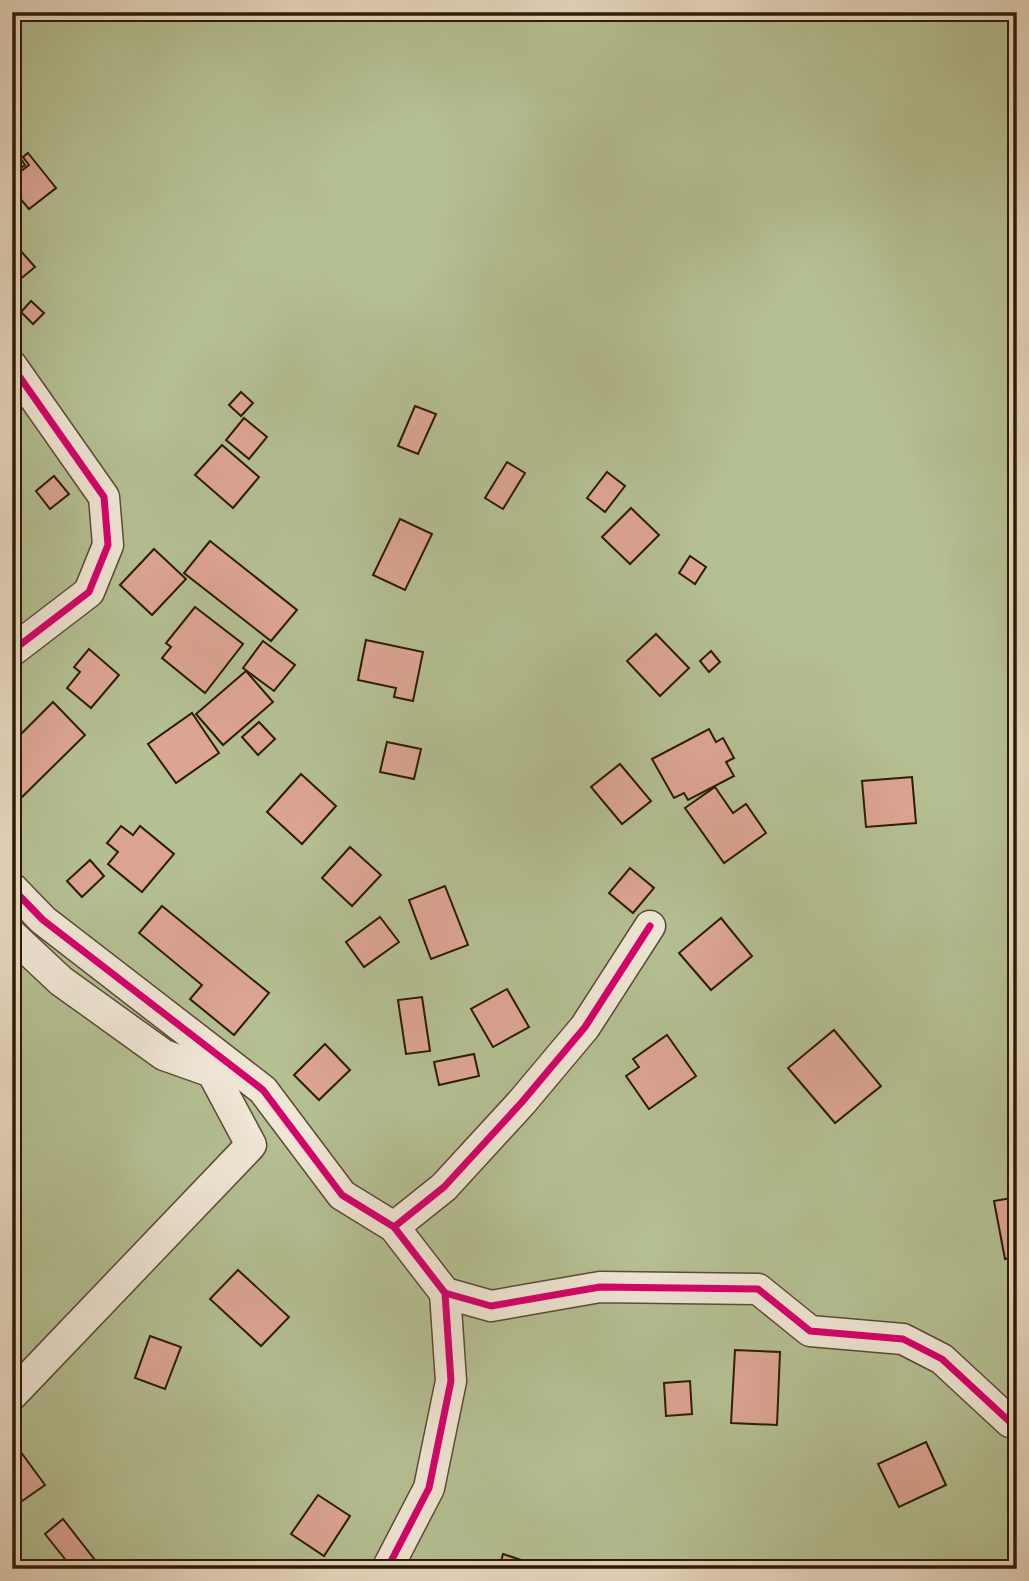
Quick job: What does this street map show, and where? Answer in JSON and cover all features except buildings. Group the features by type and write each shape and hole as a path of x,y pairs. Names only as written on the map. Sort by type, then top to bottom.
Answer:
{"street":[{"path":"12,366 104,497 108,545 89,592 12,651"},
{"path":"12,888 43,920 263,1090 342,1195 394,1227 445,1293 451,1381 429,1488 387,1569"},
{"path":"394,1227 444,1187 522,1102 585,1027 650,926"},
{"path":"12,935 61,982 164,1055 212,1072 251,1145 12,1395"},
{"path":"445,1293 491,1306 600,1287 758,1289 810,1331 903,1339 942,1359 1010,1422"}],"green space":[{"path":"12,12 1017,12 1017,1569 12,1569"}],"cycle path":[{"path":"12,366 104,497 108,545 89,592 12,651"},
{"path":"12,888 43,920 263,1090 342,1195 394,1227 445,1293 451,1381 429,1488 387,1569"},
{"path":"394,1227 444,1187 522,1102 585,1027 650,926"},
{"path":"445,1293 491,1306 600,1287 758,1289 810,1331 903,1339 942,1359 1010,1422"}]}
